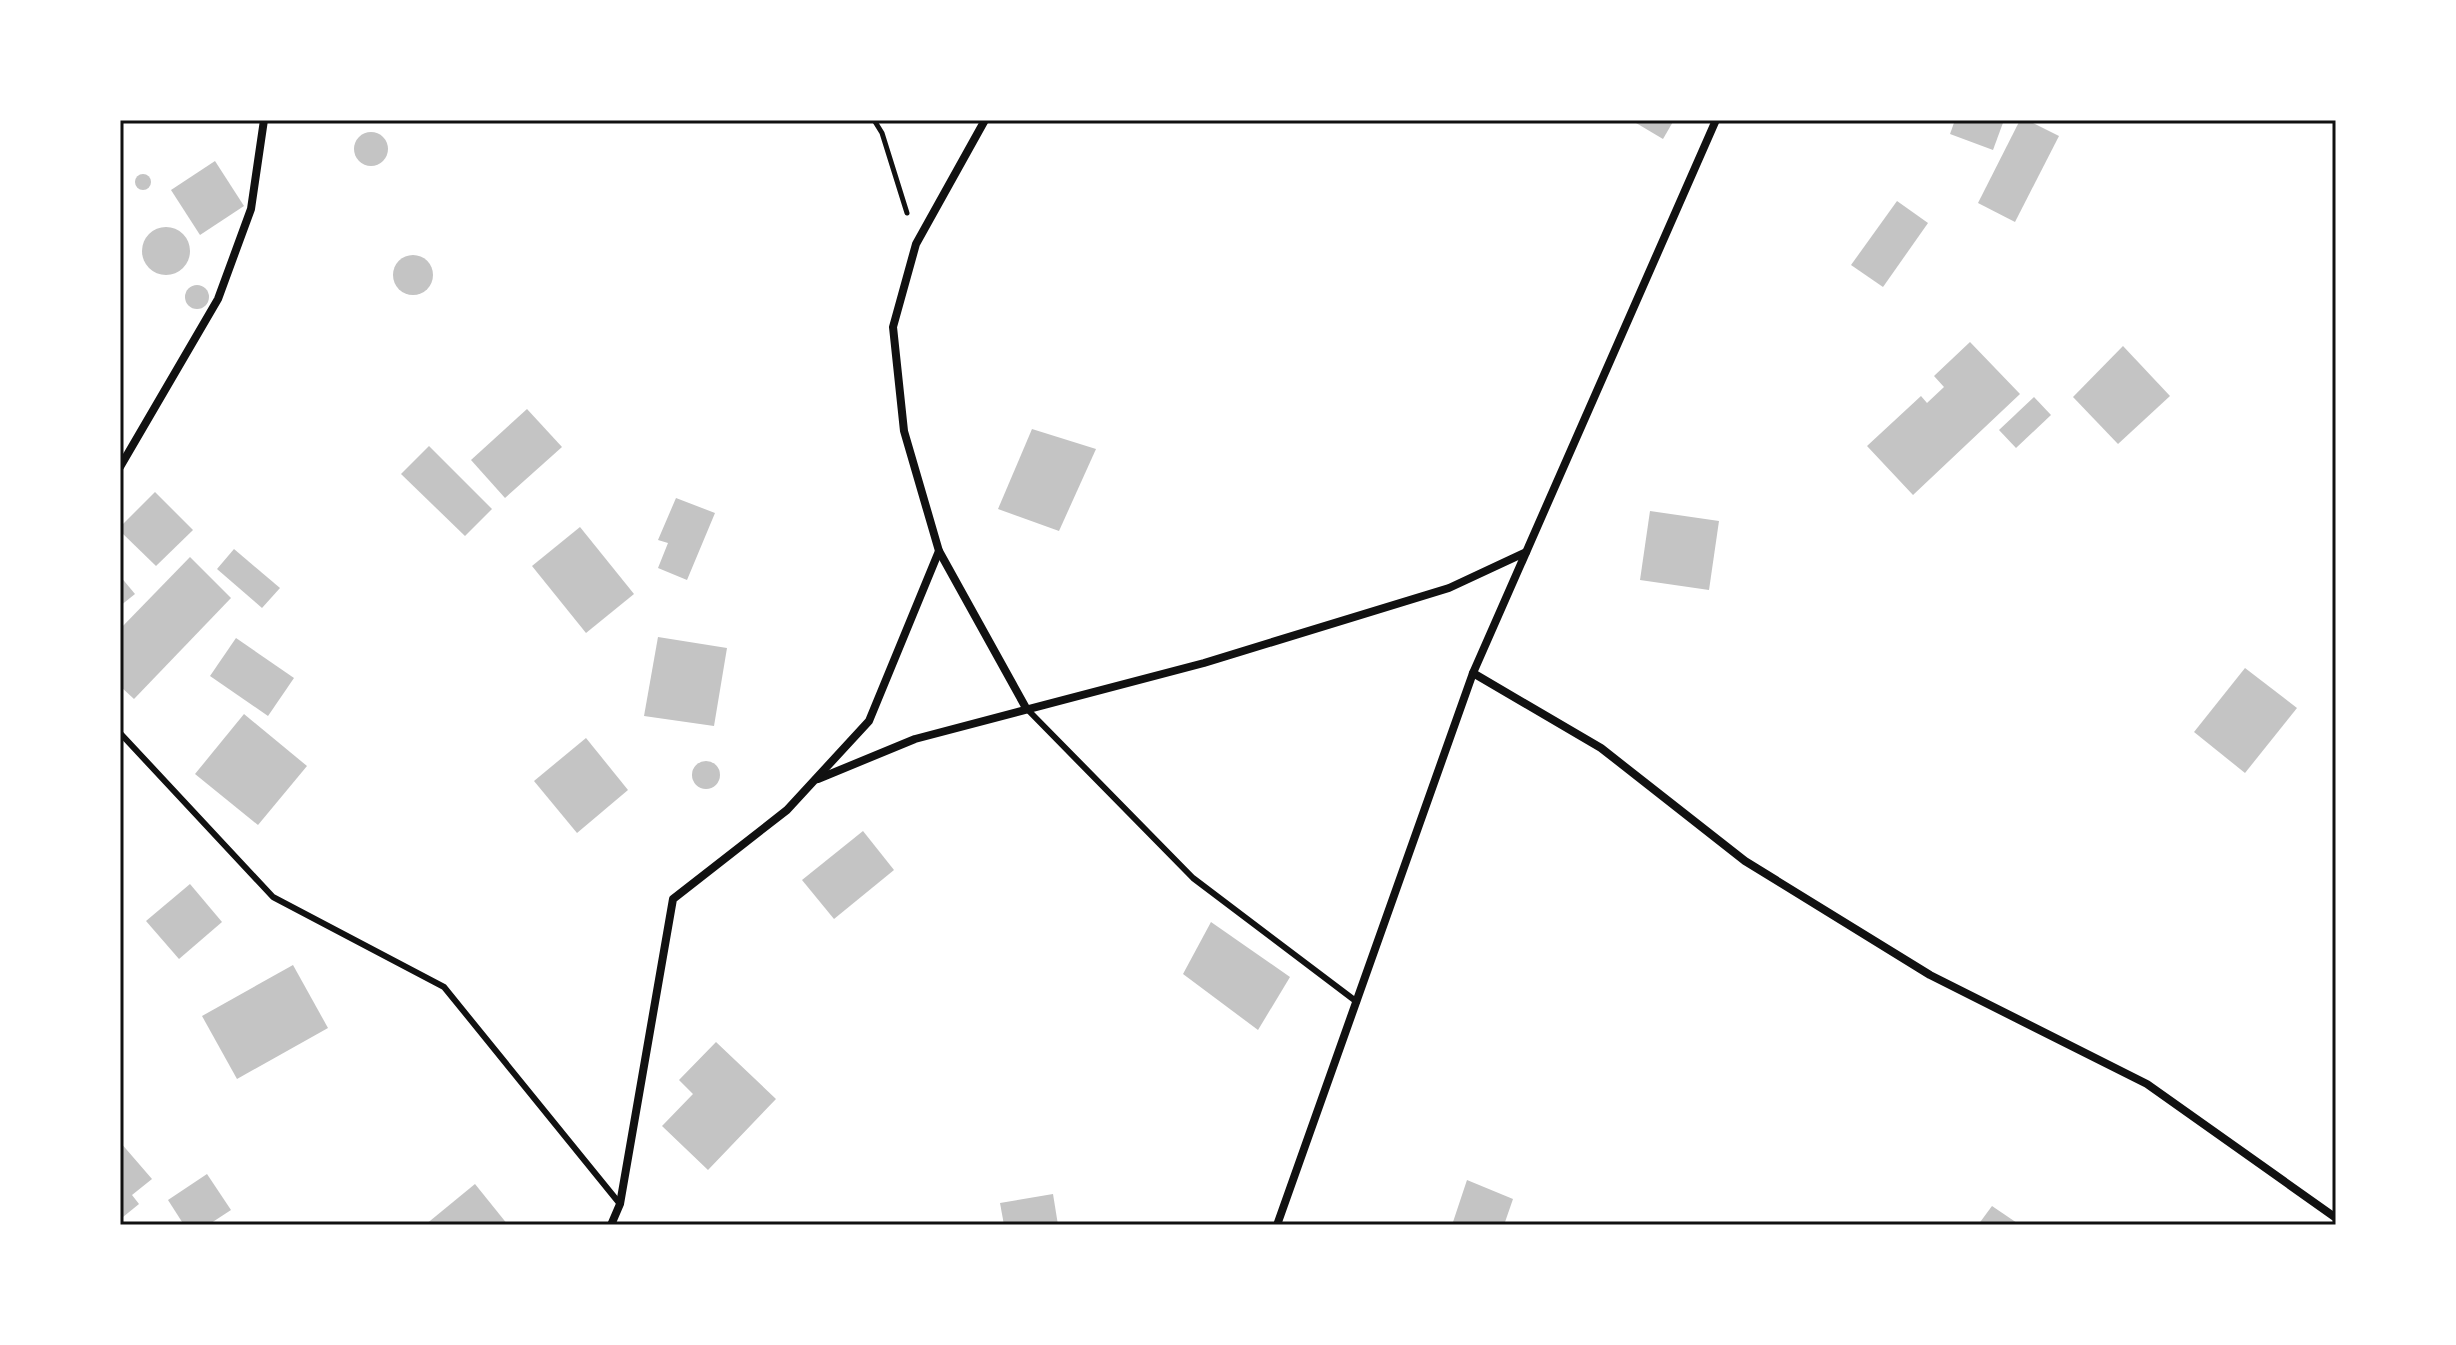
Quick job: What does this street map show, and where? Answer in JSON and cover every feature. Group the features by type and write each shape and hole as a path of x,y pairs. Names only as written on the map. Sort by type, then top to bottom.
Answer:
{"street":[{"path":"120,467 218,299 251,209 264,120"},
{"path":"985,120 916,244 893,327 904,431 939,551 1026,708"},
{"path":"1277,1225 1473,673 1716,120"},
{"path":"611,1225 620,1204 673,899 787,810 869,721 939,551"},
{"path":"814,781 915,739 1204,663 1449,588 1526,552"},
{"path":"1473,673 1601,748 1745,861 1930,975 2147,1084 2336,1218"}],"lane":[{"path":"1026,708 1193,878 1357,1002"},
{"path":"120,733 273,897 444,987 620,1204"}],"path":[{"path":"874,120 882,133 916,244"}],"building":[{"path":"1631,120 1674,120 1663,139"},
{"path":"1955,120 2004,120 1993,150 1950,134"},
{"path":"2020,120 2027,120 2059,136 2015,222 1978,203"},
{"path":"371,132 383,137 388,149 383,161 371,166 359,161 354,149 359,137"},
{"path":"215,161 244,206 200,235 171,190"},
{"path":"140,174 146,174 151,182 149,188 140,190 135,185 135,179"},
{"path":"1897,201 1928,223 1883,287 1851,265"},
{"path":"166,227 183,234 190,251 183,268 166,275 149,268 142,251 149,234"},
{"path":"413,255 427,261 433,275 427,289 413,295 399,289 393,275 399,261"},
{"path":"192,285 202,285 209,292 209,302 202,309 192,309 185,302 185,292"},
{"path":"1970,342 2020,394 1913,495 1867,446 1921,396 1927,403 1944,387 1934,376"},
{"path":"2123,346 2170,396 2118,444 2073,397"},
{"path":"2034,397 2051,415 2016,448 1999,430"},
{"path":"527,409 562,447 505,498 471,460"},
{"path":"1032,429 1096,449 1059,531 998,509"},
{"path":"429,446 492,509 465,536 401,474"},
{"path":"155,492 193,530 156,566 120,531 120,527"},
{"path":"676,498 715,513 687,580 658,568 668,543 658,540"},
{"path":"1650,511 1719,521 1709,590 1640,580"},
{"path":"580,527 634,594 586,633 532,566"},
{"path":"234,549 280,588 262,608 217,569"},
{"path":"190,557 231,598 134,699 120,686 120,629"},
{"path":"120,576 135,594 120,606"},
{"path":"658,637 727,648 714,726 644,716"},
{"path":"236,638 294,678 268,716 210,676"},
{"path":"2245,668 2297,708 2245,773 2194,732"},
{"path":"244,714 307,766 258,825 195,774"},
{"path":"586,738 628,790 577,833 534,781"},
{"path":"706,761 716,765 720,775 716,785 706,789 696,785 692,775 696,765"},
{"path":"863,831 894,870 834,919 802,880"},
{"path":"190,884 222,922 179,959 146,921"},
{"path":"1211,922 1290,977 1258,1030 1183,974"},
{"path":"293,965 328,1028 237,1079 202,1016"},
{"path":"716,1042 776,1099 708,1170 662,1126 693,1094 679,1080"},
{"path":"120,1142 152,1179 132,1195 139,1204 123,1217 120,1214"},
{"path":"207,1174 231,1210 208,1225 184,1225 168,1200"},
{"path":"1467,1180 1513,1199 1504,1225 1452,1225"},
{"path":"475,1184 508,1225 425,1225"},
{"path":"1053,1194 1058,1225 1004,1225 1000,1203"},
{"path":"1992,1206 2020,1225 1978,1225"}]}
